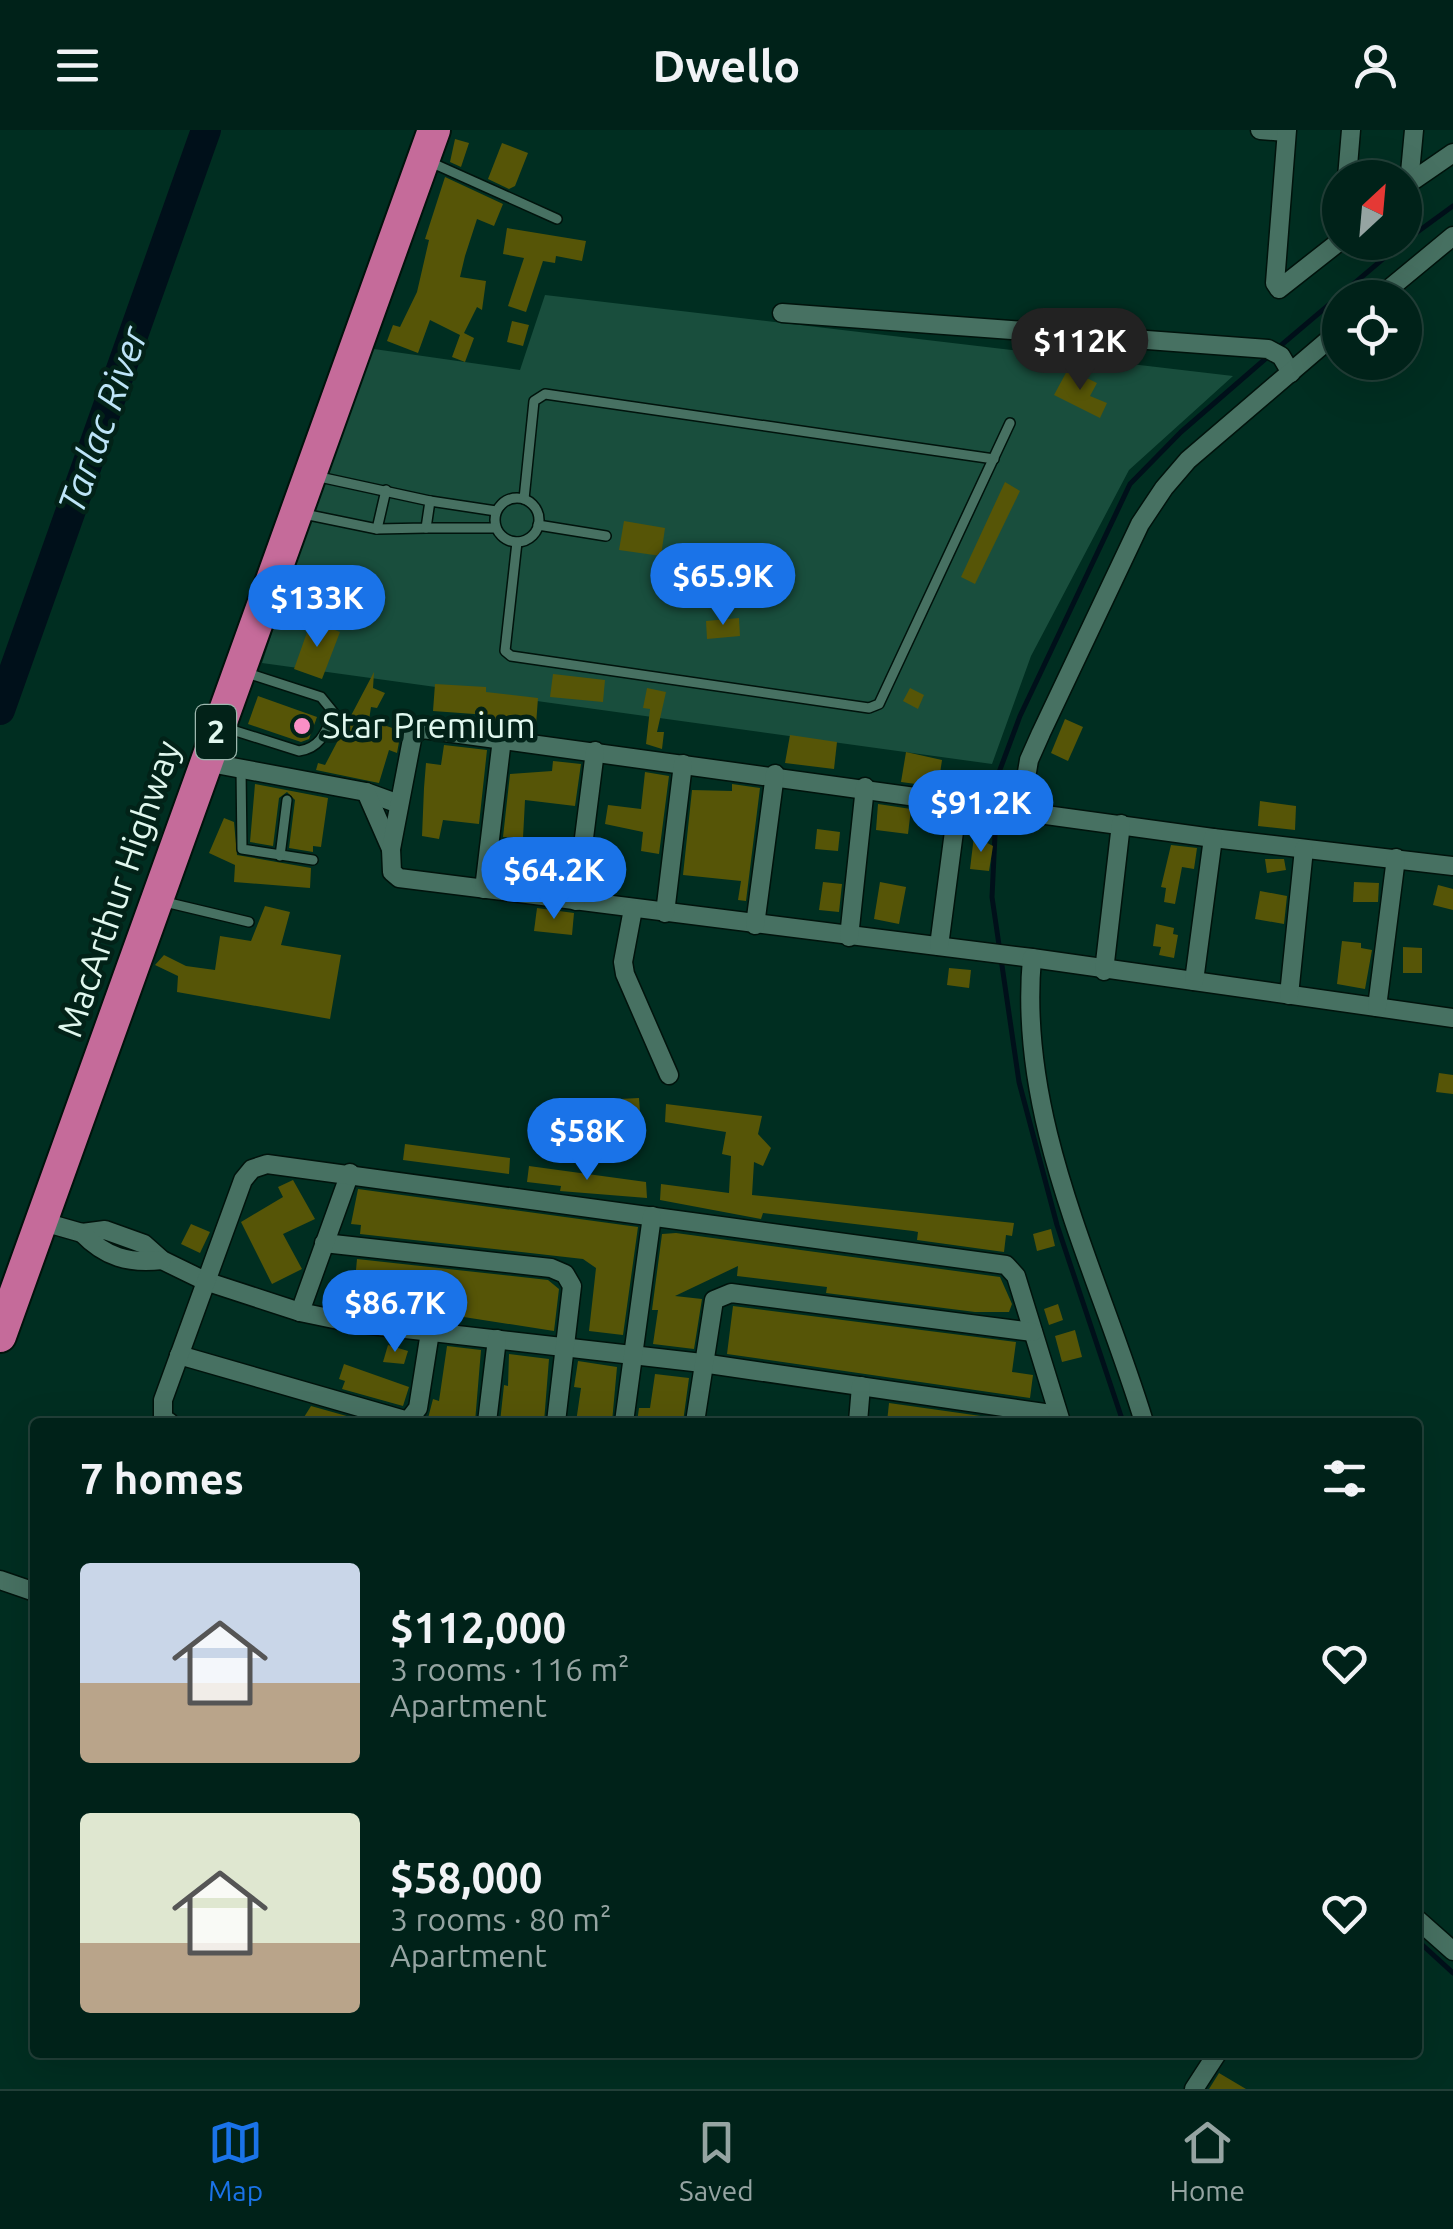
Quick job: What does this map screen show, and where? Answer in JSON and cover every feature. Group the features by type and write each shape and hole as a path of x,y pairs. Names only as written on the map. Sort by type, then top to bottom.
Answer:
{"highway":[{"name":"MacArthur Highway","path":"0,1336 40,1221 84,1114 204,762 428,144"}],"street":[{"path":"1260,130 1286,131 1275,283 1279,289 1322,255"},
{"path":"1348,160 1350,130"},
{"path":"1410,160 1414,130"},
{"path":"1422,174 1453,152"},
{"path":"1400,280 1453,236"},
{"path":"782,312 1268,349 1281,356 1291,373"},
{"path":"1021,808 1030,760 1041,733 1140,524 1188,460 1322,346"},
{"path":"1453,866 1213,838 775,774 417,730 391,849 392,872 399,878 1032,958 1104,972 1453,1018"},
{"path":"484,889 502,739"},
{"path":"576,901 595,751"},
{"path":"204,762 366,792 399,804"},
{"path":"665,913 683,764"},
{"path":"756,924 775,774"},
{"path":"850,937 865,788"},
{"path":"366,792 391,849"},
{"path":"939,946 958,801"},
{"path":"1104,972 1121,824"},
{"path":"1194,981 1213,838"},
{"path":"1289,995 1304,849"},
{"path":"1377,1007 1396,858"},
{"path":"634,908 623,962 669,1074"},
{"path":"1032,958 1031,1032 1044,1120 1075,1228 1143,1418"},
{"path":"40,1221 82,1232 104,1230 124,1236 206,1281 300,1312 430,1332 702,1363 1059,1418 1016,1276 1006,1265 267,1164 252,1169 243,1180 206,1281 179,1355 164,1400 163,1418"},
{"path":"300,1312 350,1174"},
{"path":"625,1418 652,1216"},
{"path":"324,1244 552,1268 564,1274 572,1286 557,1418"},
{"path":"695,1418 714,1300 730,1293 1033,1332"},
{"path":"410,1418 418,1408 430,1332"},
{"path":"487,1418 497,1340"},
{"path":"179,1355 398,1418"},
{"path":"858,1418 861,1386"},
{"path":"0,1580 30,1590"},
{"path":"1422,1924 1453,1951"},
{"path":"1194,2089 1214,2058"}],"lane":[{"path":"428,144 556,220"},
{"path":"524,499 534,401 545,394 994,460"},
{"path":"517,542 505,650 511,656 869,708 879,704 1010,423"},
{"path":"310,475 496,511"},
{"path":"377,529 386,490"},
{"path":"510,498 524,499 534,506 538,525 530,538 517,542 504,538 496,528 496,511 510,498"},
{"path":"426,528 430,500"},
{"path":"297,512 377,529 496,528"},
{"path":"538,525 606,536"},
{"path":"218,726 299,752 310,750 323,738 334,713 321,697 238,671"},
{"path":"241,769 242,849 313,860"},
{"path":"280,856 287,800"},
{"path":"157,900 249,922"}],"green space":[{"path":"545,295 1233,376 1129,470 1031,656 992,764 262,663 367,348 520,370"}],"building":[{"path":"455,139 469,143 461,167 450,162"},
{"path":"502,143 528,153 515,186 509,189 488,179"},
{"path":"445,177 503,204 494,226 477,219 465,256 460,277 486,281 482,310 477,307 464,333 474,338 465,362 452,357 460,335 430,320 418,353 387,341 393,325 400,327 417,292 429,240 425,239"},
{"path":"507,228 586,241 582,261 556,256 555,263 543,261 526,312 508,306 524,258 503,254"},
{"path":"512,321 529,325 523,346 507,342"},
{"path":"1068,369 1097,383 1090,396 1107,403 1100,418 1054,395"},
{"path":"1005,482 1020,491 975,584 961,577"},
{"path":"624,521 665,528 661,556 619,550"},
{"path":"739,618 740,636 707,639 706,621"},
{"path":"311,621 340,632 322,679 294,669"},
{"path":"374,672 373,688 385,693 377,708 371,707 369,720 401,731 397,753 389,750 379,783 316,770 318,763 325,765"},
{"path":"553,674 605,680 603,702 550,697"},
{"path":"435,684 486,687 486,692 538,698 536,725 488,720 488,715 433,711"},
{"path":"647,688 666,692 657,732 664,732 662,749 646,744 650,709 643,708"},
{"path":"910,688 924,695 918,709 903,701"},
{"path":"258,696 317,717 309,739 301,742 248,724"},
{"path":"1065,719 1083,727 1068,761 1051,753"},
{"path":"790,735 837,742 834,769 785,763"},
{"path":"444,745 487,750 479,824 443,820 439,839 422,836 424,788 426,763 441,765"},
{"path":"906,752 942,760 938,787 901,782"},
{"path":"553,761 581,764 575,806 525,800 523,838 503,837 510,774 552,771"},
{"path":"645,772 669,776 659,854 641,851 643,832 605,824 608,805 641,809"},
{"path":"255,784 328,798 321,847 313,846 313,852 289,848 295,800 287,792 279,798 273,846 250,842"},
{"path":"732,784 760,788 746,901 738,900 741,881 683,875 692,790 732,791"},
{"path":"1260,801 1296,806 1295,830 1258,826"},
{"path":"878,804 911,809 908,834 876,830"},
{"path":"224,818 234,822 237,855 311,868 310,888 234,882 235,865 209,853"},
{"path":"817,829 840,832 838,851 815,849"},
{"path":"974,836 993,846 989,871 970,869"},
{"path":"1171,845 1197,848 1194,869 1182,867 1175,904 1164,902 1166,888 1161,887"},
{"path":"1265,859 1284,859 1286,870 1267,873"},
{"path":"823,882 842,884 839,912 819,910"},
{"path":"880,882 906,887 899,924 874,919"},
{"path":"1354,882 1379,883 1378,902 1353,902"},
{"path":"1438,885 1453,889 1453,910 1433,905"},
{"path":"1260,891 1287,896 1284,924 1255,919"},
{"path":"265,906 290,912 281,945 341,955 330,1019 177,992 178,976 155,965 164,955 186,966 215,970 220,936 251,941"},
{"path":"537,908 574,913 572,935 534,931"},
{"path":"1156,924 1174,928 1173,934 1178,935 1174,958 1159,955 1161,947 1153,946"},
{"path":"1342,941 1361,943 1361,948 1372,950 1365,989 1337,984"},
{"path":"1403,947 1422,948 1422,973 1403,973"},
{"path":"949,968 971,970 969,988 947,985"},
{"path":"1439,1073 1453,1075 1453,1094 1436,1092"},
{"path":"639,1098 640,1112 621,1114 620,1099"},
{"path":"666,1104 762,1116 758,1134 771,1148 763,1166 754,1162 752,1195 1014,1223 1012,1236 1006,1235 1004,1252 917,1240 918,1232 913,1231 763,1213 761,1219 660,1200 661,1184 729,1193 731,1156 722,1154 726,1132 665,1122"},
{"path":"405,1144 510,1158 509,1174 403,1160"},
{"path":"529,1166 646,1182 647,1198 560,1191 561,1186 527,1182"},
{"path":"293,1180 315,1219 283,1234 302,1269 272,1284 241,1222 283,1197 278,1187"},
{"path":"358,1189 638,1227 623,1335 589,1331 596,1268 583,1259 360,1234 361,1225 351,1224"},
{"path":"191,1224 210,1232 200,1253 181,1244"},
{"path":"1051,1229 1055,1246 1037,1251 1033,1234"},
{"path":"662,1234 1000,1277 1012,1304 1009,1312 975,1312 826,1293 827,1287 737,1276 738,1266 675,1296 702,1299 694,1349 653,1344 658,1310 652,1310"},
{"path":"357,1259 548,1280 559,1289 554,1331 451,1315 454,1297 448,1295 441,1313 331,1301 334,1279 355,1281"},
{"path":"1058,1304 1063,1320 1049,1325 1044,1309"},
{"path":"733,1306 1016,1342 1012,1372 1033,1375 1030,1398 727,1354"},
{"path":"1075,1330 1082,1357 1062,1362 1055,1336"},
{"path":"388,1345 408,1351 404,1364 383,1362"},
{"path":"447,1346 481,1350 475,1418 428,1418 433,1399 439,1401"},
{"path":"509,1354 549,1359 544,1418 500,1418 504,1385 508,1386"},
{"path":"578,1361 617,1367 612,1418 577,1418 581,1388 574,1387"},
{"path":"344,1364 409,1387 403,1406 342,1389 345,1381 339,1379"},
{"path":"655,1374 689,1378 684,1418 638,1418 639,1408 650,1408"},
{"path":"889,1403 995,1418 887,1418"},
{"path":"311,1406 354,1418 304,1418"},
{"path":"1219,2073 1246,2089 1209,2089"}],"waterway":[{"name":"Tarlac River","path":"0,710 206,130"},
{"path":"1422,229 1453,206"},
{"path":"1279,347 1382,260"},
{"path":"997,803 998,775 1020,716 1130,484 1181,432 1271,354"},
{"path":"996,814 992,897 1019,1082 1057,1225 1122,1418"},
{"path":"1422,1945 1453,1973"}],"place":[{"name":"Star Premium","path":"302,726"}]}
